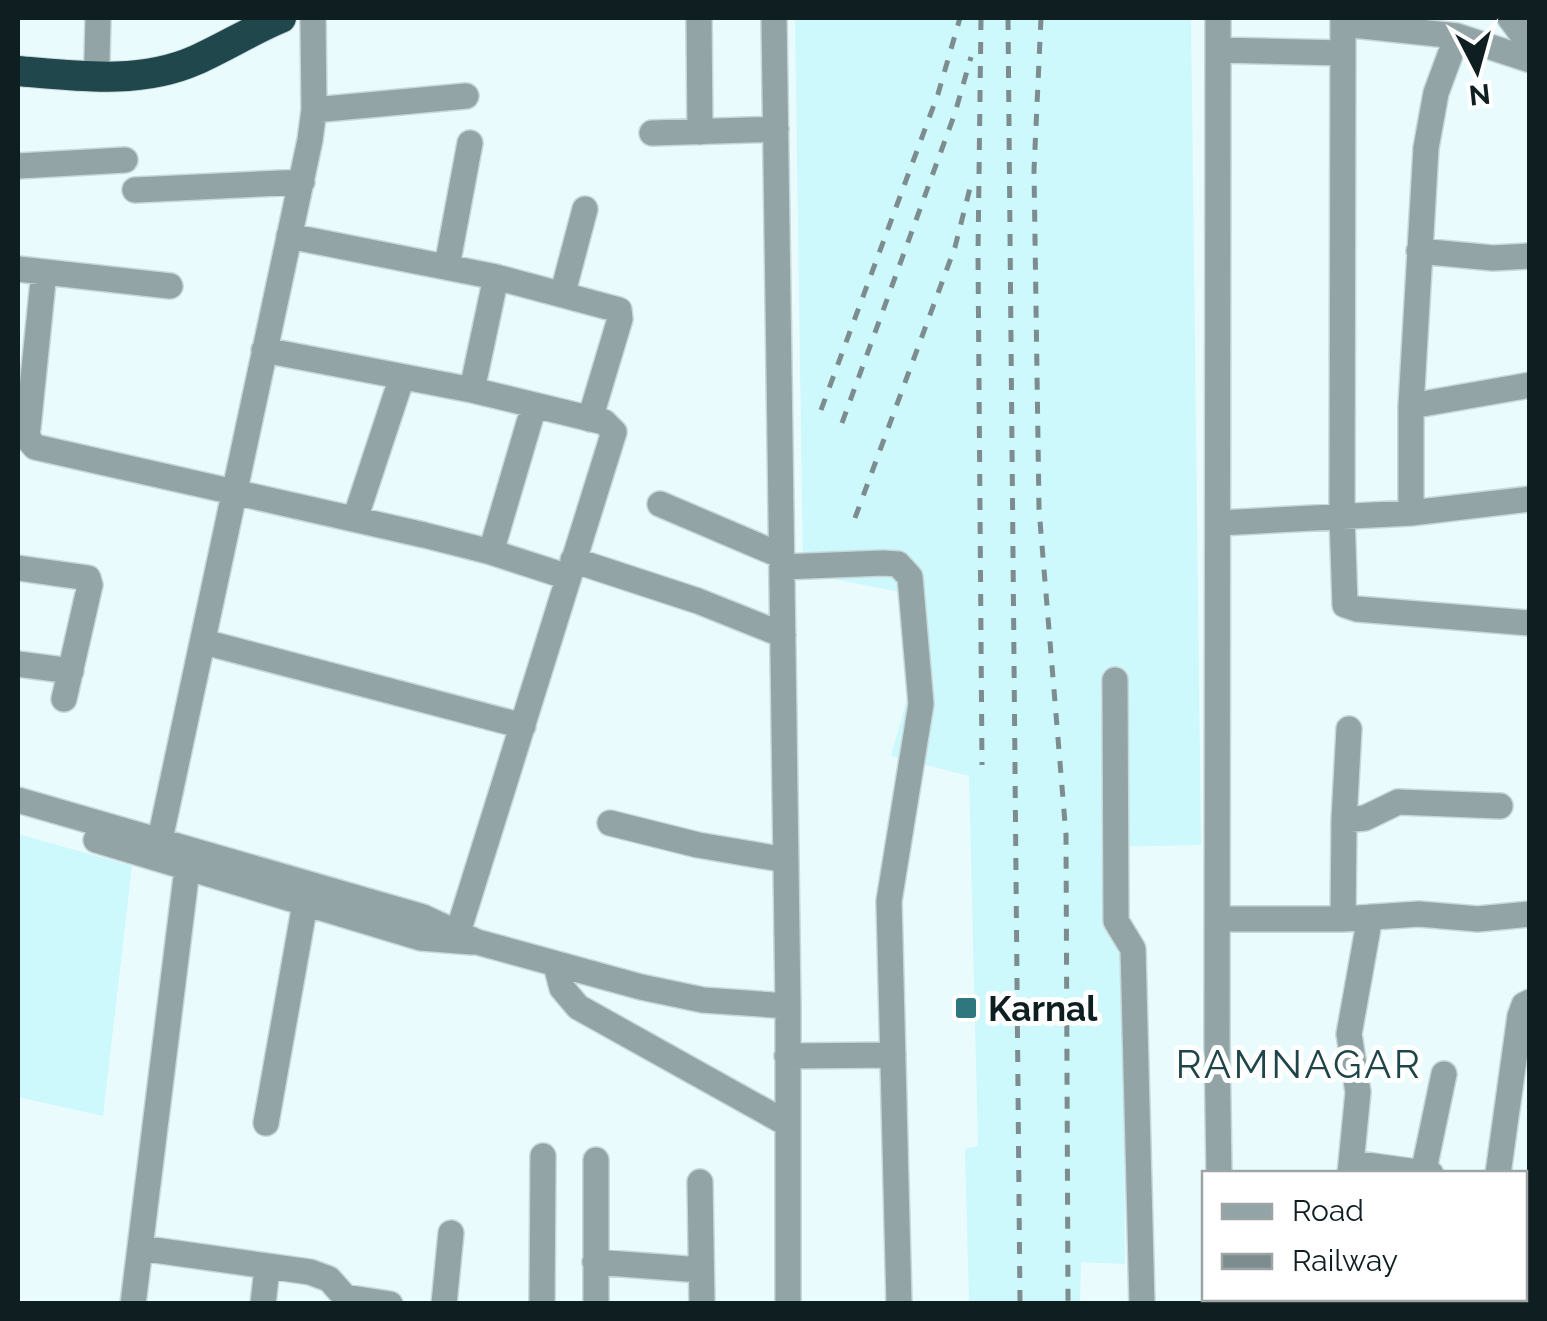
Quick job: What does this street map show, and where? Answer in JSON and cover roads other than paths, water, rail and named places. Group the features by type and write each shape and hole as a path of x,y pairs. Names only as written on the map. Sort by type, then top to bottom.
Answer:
{"highway":[{"path":"18,71 100,77 155,73 195,61 281,18"},
{"path":"18,53 97,60 152,58 242,36"}],"street":[{"path":"97,60 98,18"},
{"path":"158,850 302,182 314,110 312,18"},
{"path":"699,18 700,132"},
{"path":"774,18 788,1006 788,1304"},
{"path":"1218,18 1219,1171"},
{"path":"1510,18 1530,44"},
{"path":"1530,60 1423,24 1343,21 1345,605 1530,623"},
{"path":"1411,513 1411,406 1431,118 1457,36"},
{"path":"1218,50 1343,52"},
{"path":"314,110 466,96"},
{"path":"652,133 776,130"},
{"path":"448,266 470,143"},
{"path":"18,166 125,160"},
{"path":"135,190 302,182"},
{"path":"563,292 585,209"},
{"path":"289,236 496,276 620,310 590,420"},
{"path":"1419,251 1492,258 1530,256"},
{"path":"18,269 170,286"},
{"path":"44,272 23,425 35,447 570,568 698,601 783,635"},
{"path":"472,390 496,276"},
{"path":"264,350 472,390 610,426 613,440 523,726 468,937"},
{"path":"355,519 402,377"},
{"path":"1411,406 1530,385"},
{"path":"491,552 534,406"},
{"path":"1218,523 1411,513 1530,499"},
{"path":"660,504 782,562 898,564 910,577 921,704 890,887 899,1304"},
{"path":"18,568 88,578 90,586 64,700"},
{"path":"204,642 523,726"},
{"path":"18,664 70,671"},
{"path":"1115,680 1116,921 1134,950 1142,1304"},
{"path":"1343,919 1349,729"},
{"path":"18,800 158,850"},
{"path":"1344,820 1365,818 1398,802 1500,806"},
{"path":"18,817 188,857 307,894 421,938 468,937 556,964 702,1000 788,1006"},
{"path":"610,823 698,845 786,860"},
{"path":"132,1304 188,857"},
{"path":"266,1123 307,894"},
{"path":"1219,918 1343,919 1419,914 1478,919 1530,914"},
{"path":"1370,917 1348,1034 1358,1078 1351,1168 1394,1171"},
{"path":"556,964 562,988 578,1007 786,1123"},
{"path":"1498,1171 1520,1016 1524,1005 1530,1002"},
{"path":"788,1056 893,1055"},
{"path":"1423,1171 1444,1074"},
{"path":"542,1304 543,1156"},
{"path":"596,1160 596,1304"},
{"path":"700,1182 702,1304"},
{"path":"444,1304 451,1233"},
{"path":"140,1248 322,1276 344,1300 390,1304"},
{"path":"595,1262 701,1270"},
{"path":"262,1304 268,1268"}],"railway":[{"path":"821,410 938,94 960,18"},
{"path":"981,18 978,254 982,765"},
{"path":"1008,18 1020,1304"},
{"path":"1041,18 1034,170 1039,509 1066,835 1068,1304"},
{"path":"842,423 955,113 971,57"},
{"path":"855,518 955,247 970,188"}],"place":[{"name":"Karnal","path":"966,1008"}],"district":[{"name":"RAMNAGAR","path":"1299,1063"}]}
